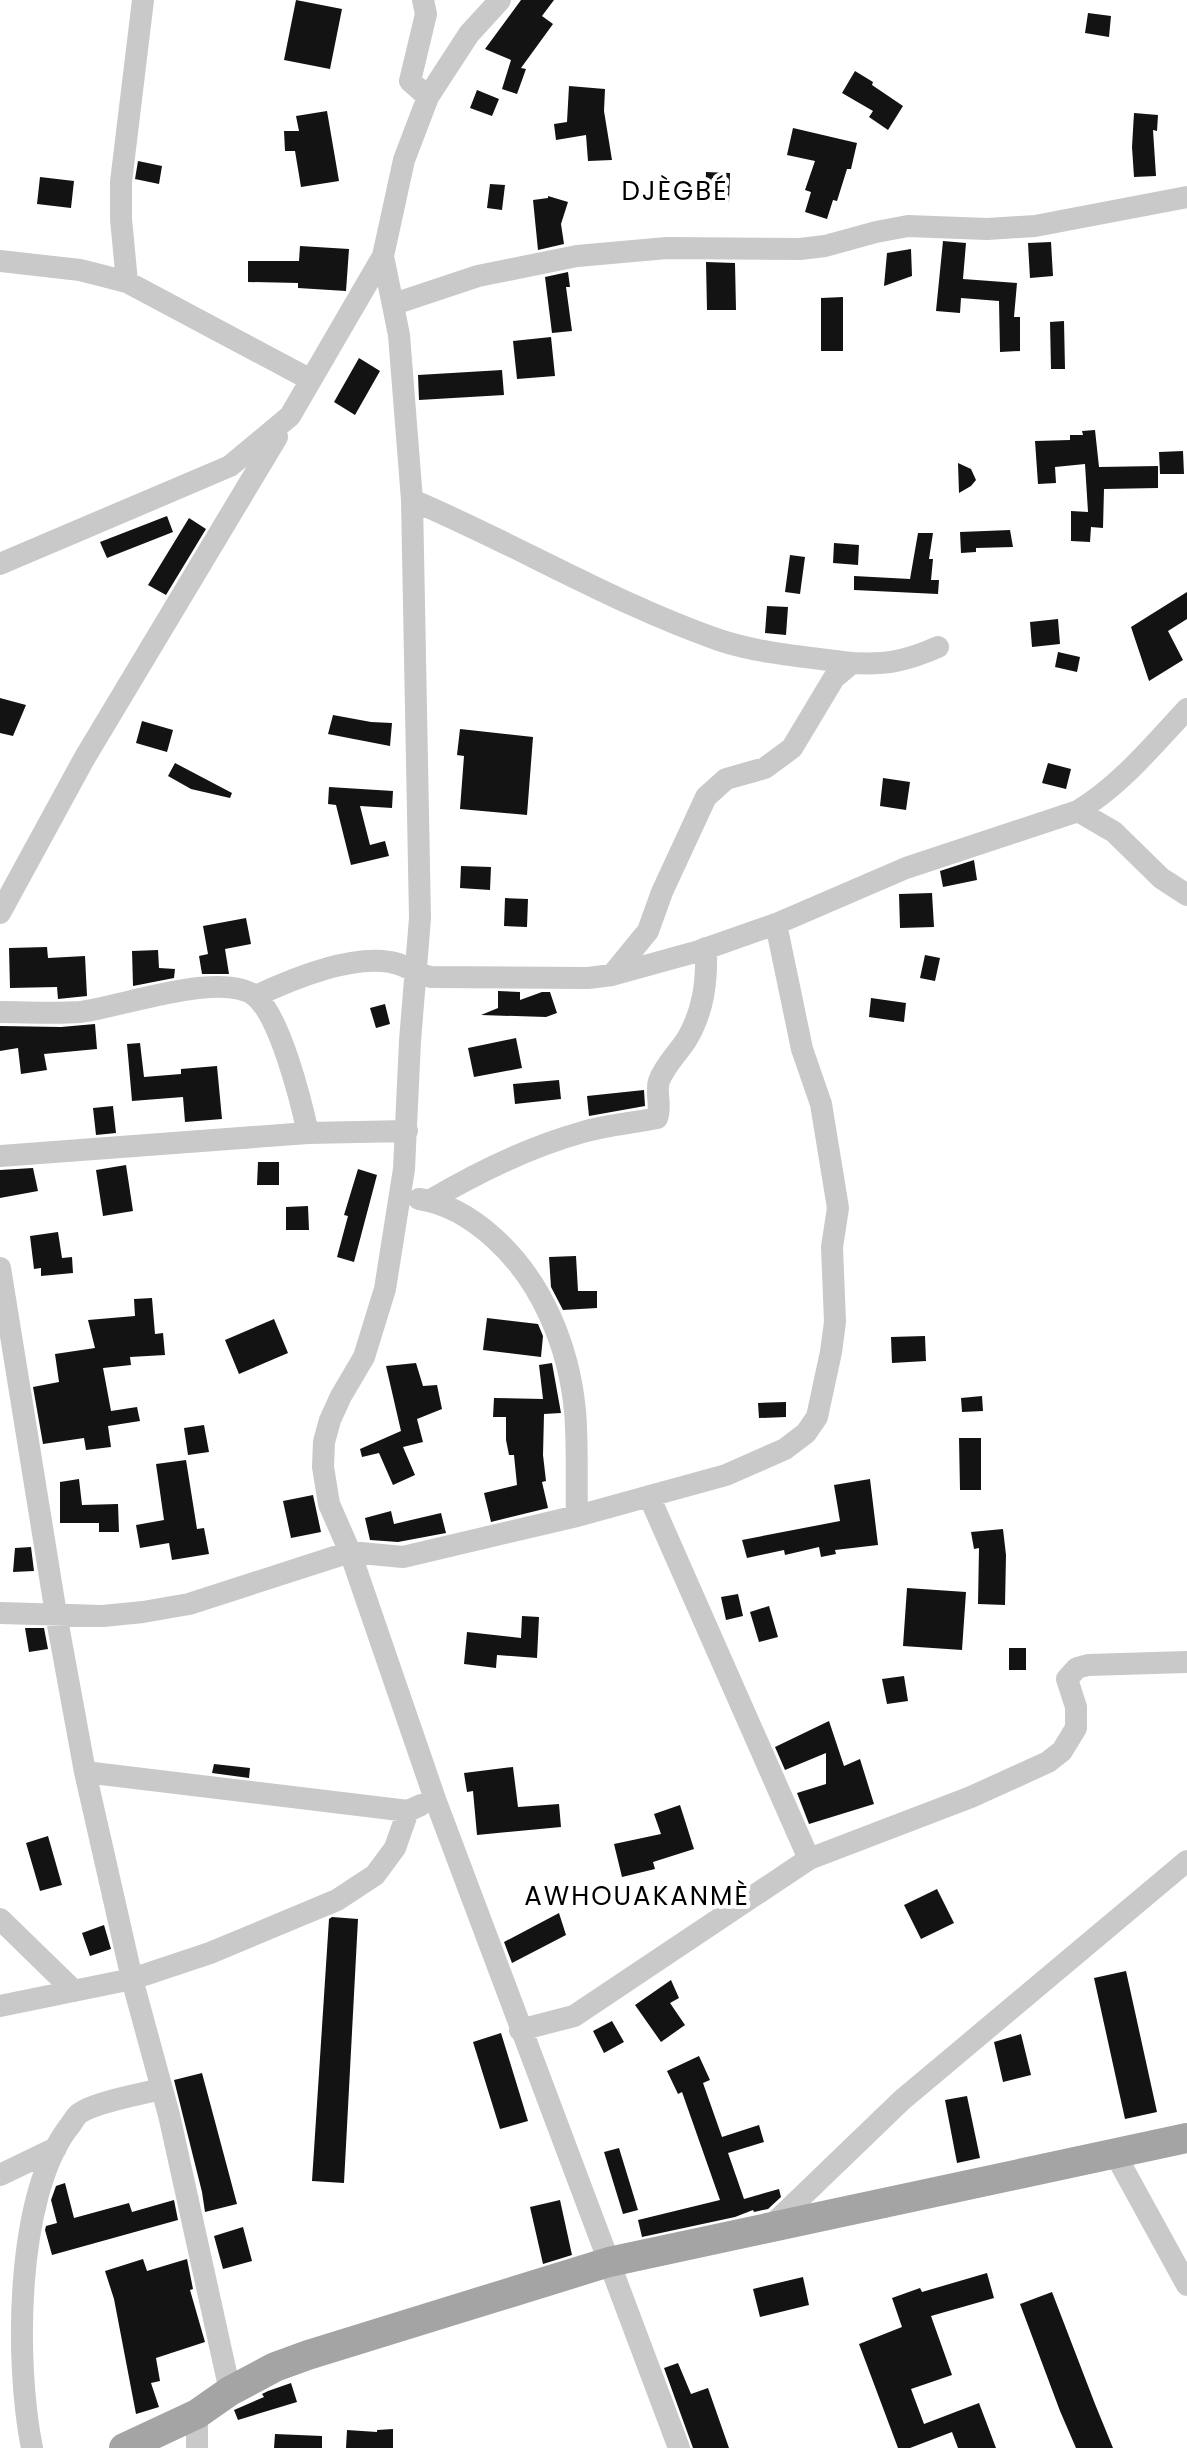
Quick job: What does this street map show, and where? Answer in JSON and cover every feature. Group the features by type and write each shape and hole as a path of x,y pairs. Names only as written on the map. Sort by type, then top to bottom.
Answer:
{"main road":[{"path":"124,2448 197,2414 230,2391 275,2367 609,2262 1187,2138"}],"street":[{"path":"127,282 121,182 143,0"},
{"path":"423,0 426,14 410,81 428,97"},
{"path":"0,913 84,759 383,256 404,160 428,97 469,34 500,0"},
{"path":"394,304 478,276 577,256 667,248 800,249 908,226 987,229 1035,226 1187,197"},
{"path":"383,256 394,304 412,500 420,880 402,1197 374,1331 364,1357 341,1396 324,1442 323,1467 329,1504 350,1552 435,1799 679,2448"},
{"path":"0,261 80,270 127,282 311,380"},
{"path":"0,564 230,466 290,416"},
{"path":"412,500 462,521 638,608 722,641 852,663 881,664 909,660 938,647"},
{"path":"612,975 648,931 662,892 706,797 726,779 765,768 792,748 834,678 852,663"},
{"path":"256,996 306,976 357,963 393,962 415,974 446,978 612,975 706,948 776,924 906,868 1078,811 1100,798 1122,778 1187,709"},
{"path":"1078,811 1114,832 1161,878 1187,895"},
{"path":"0,1613 103,1616 189,1604 350,1552 403,1557 577,1516 726,1475 785,1449 806,1433 817,1417 835,1322 832,1247 838,1208 821,1104 798,1034 776,924"},
{"path":"429,1201 474,1174 545,1145 585,1131 657,1118 660,1112 657,1084 702,1010 706,948"},
{"path":"0,1012 77,1012 217,986 237,988 256,996 273,1023 291,1066 308,1133"},
{"path":"0,1156 308,1133 407,1131"},
{"path":"402,1197 429,1201 458,1212 485,1229 511,1253 533,1282 547,1309 569,1372 575,1412 577,1516"},
{"path":"0,1268 85,1772 132,1979 169,2115 230,2391"},
{"path":"649,1496 809,1859"},
{"path":"520,2030 574,2016 809,1859 971,1797 1048,1762 1062,1751 1076,1728 1076,1707 1067,1679 1077,1668 1187,1662"},
{"path":"85,1772 408,1811 435,1799"},
{"path":"0,2006 132,1979 210,1953 337,1900 375,1875 395,1848 408,1811"},
{"path":"767,2230 902,2100 1187,1861"},
{"path":"0,1919 74,1991"},
{"path":"32,2448 26,2408 22,2326 27,2256 41,2182 56,2148 79,2113 161,2089"},
{"path":"0,2175 56,2148"},
{"path":"1115,2154 1187,2285"},
{"path":"197,2414 197,2448"}],"building":[{"path":"296,0 342,9 330,69 284,60"},
{"path":"521,0 554,0 542,16 553,24 521,68 526,69 517,94 502,89 511,60 485,49"},
{"path":"1088,13 1111,16 1109,37 1085,33"},
{"path":"855,71 903,106 888,130 869,117 873,111 842,93"},
{"path":"569,86 605,89 604,111 612,160 588,161 586,135 556,140 554,124 567,122"},
{"path":"477,90 499,99 492,116 470,108"},
{"path":"327,111 339,181 301,187 295,151 285,151 284,131 299,131 296,116"},
{"path":"1134,113 1158,115 1157,131 1153,130 1156,176 1134,177"},
{"path":"793,128 857,143 851,169 847,169 837,201 833,200 827,219 805,212 811,192 805,190 815,161 787,155"},
{"path":"138,161 162,166 159,184 135,179"},
{"path":"706,172 730,173 729,202 705,201"},
{"path":"40,177 74,181 71,208 37,204"},
{"path":"490,184 505,185 502,210 487,208"},
{"path":"548,196 568,202 561,224 564,244 538,250 533,200"},
{"path":"943,241 966,243 963,279 1017,283 1014,317 1020,317 1020,351 1000,352 999,301 961,298 960,313 936,311"},
{"path":"1051,242 1053,276 1030,278 1028,243"},
{"path":"300,246 349,249 346,291 298,288 298,283 248,282 248,261 299,261"},
{"path":"911,249 912,276 884,286 887,253"},
{"path":"706,262 735,263 736,310 707,310"},
{"path":"568,272 570,287 566,287 572,331 552,333 545,277"},
{"path":"843,297 843,351 821,351 821,298"},
{"path":"1064,321 1065,369 1051,369 1050,322"},
{"path":"551,337 555,376 517,379 513,341"},
{"path":"359,358 380,371 355,415 334,402"},
{"path":"502,370 504,395 419,400 418,375"},
{"path":"1095,430 1099,467 1158,466 1158,488 1104,489 1103,528 1091,527 1090,542 1071,541 1071,511 1088,512 1085,464 1055,467 1056,483 1038,484 1035,441 1070,440 1070,435 1083,435 1082,431"},
{"path":"1183,451 1184,474 1160,474 1159,452"},
{"path":"958,463 971,469 976,480 959,493"},
{"path":"167,516 173,532 107,558 100,542"},
{"path":"189,518 206,529 166,595 148,585"},
{"path":"1010,530 1013,547 976,548 976,552 961,553 960,532"},
{"path":"918,533 933,533 929,559 933,559 931,580 939,580 938,594 854,590 854,576 910,579"},
{"path":"834,543 859,545 858,565 833,563"},
{"path":"790,555 805,557 800,594 785,592"},
{"path":"1187,592 1187,619 1168,631 1183,660 1149,681 1131,627"},
{"path":"767,606 788,607 786,635 765,633"},
{"path":"1058,619 1060,644 1032,647 1030,622"},
{"path":"1058,652 1080,657 1077,672 1055,667"},
{"path":"0,698 26,705 13,736 0,733"},
{"path":"333,715 392,723 390,746 328,734"},
{"path":"142,721 173,730 167,752 136,743"},
{"path":"460,729 533,737 527,815 460,809 464,756 457,755"},
{"path":"175,763 232,793 230,798 191,789 168,776"},
{"path":"1048,763 1071,769 1066,789 1042,783"},
{"path":"883,778 910,782 906,810 880,806"},
{"path":"329,787 393,791 392,808 360,806 370,845 385,841 389,856 351,865 336,805 328,804"},
{"path":"974,860 977,880 943,887 940,871"},
{"path":"461,866 491,867 490,890 460,888"},
{"path":"932,893 934,927 900,928 899,894"},
{"path":"505,898 528,899 527,927 504,926"},
{"path":"246,918 251,944 225,949 229,974 202,974 199,956 208,954 203,926"},
{"path":"47,947 48,958 85,956 87,996 58,999 57,987 10,988 9,948"},
{"path":"158,950 159,968 175,969 174,978 133,986 132,951"},
{"path":"925,955 940,958 935,981 920,978"},
{"path":"498,991 520,992 520,1000 550,992 557,1013 546,1017 481,1015 498,1008"},
{"path":"871,998 906,1003 904,1022 869,1017"},
{"path":"385,1004 390,1024 376,1028 370,1008"},
{"path":"95,1024 97,1049 44,1054 47,1070 21,1074 18,1048 0,1051 0,1026"},
{"path":"516,1038 522,1068 474,1077 468,1048"},
{"path":"140,1043 144,1077 181,1074 181,1069 217,1066 222,1119 185,1122 183,1097 132,1101 127,1044"},
{"path":"559,1080 561,1099 515,1104 513,1084"},
{"path":"644,1090 645,1106 589,1116 587,1096"},
{"path":"113,1106 116,1133 96,1135 93,1108"},
{"path":"258,1162 279,1162 279,1185 257,1185"},
{"path":"126,1165 133,1211 103,1216 96,1170"},
{"path":"33,1168 38,1191 0,1198 0,1170"},
{"path":"358,1169 377,1175 354,1262 337,1257 348,1216 344,1215"},
{"path":"308,1206 309,1230 286,1230 286,1207"},
{"path":"58,1232 62,1258 72,1257 73,1273 41,1276 41,1268 34,1269 30,1236"},
{"path":"576,1256 578,1291 597,1291 597,1308 563,1310 551,1287 549,1257"},
{"path":"152,1298 155,1334 163,1333 165,1355 130,1357 131,1365 103,1368 111,1411 137,1407 140,1421 108,1426 111,1447 86,1450 84,1438 43,1444 33,1387 59,1382 55,1354 95,1348 88,1320 135,1316 134,1299"},
{"path":"487,1318 538,1324 543,1336 541,1357 483,1350"},
{"path":"274,1319 288,1353 239,1374 225,1340"},
{"path":"925,1336 926,1361 892,1363 891,1337"},
{"path":"416,1363 423,1386 437,1385 442,1409 417,1419 423,1442 403,1447 415,1475 393,1485 379,1453 362,1457 360,1449 401,1431 386,1366"},
{"path":"552,1363 561,1413 544,1414 546,1481 542,1482 548,1508 491,1522 484,1493 517,1485 514,1455 509,1455 506,1440 506,1417 493,1417 494,1398 543,1399 539,1365"},
{"path":"982,1396 983,1411 962,1412 961,1398"},
{"path":"786,1402 786,1417 759,1418 758,1403"},
{"path":"204,1425 209,1452 188,1455 184,1428"},
{"path":"959,1438 981,1438 981,1490 960,1490"},
{"path":"186,1460 197,1529 204,1528 209,1554 172,1560 169,1543 140,1548 136,1525 164,1520 156,1464"},
{"path":"79,1479 82,1505 118,1504 119,1532 99,1532 99,1523 60,1523 60,1482"},
{"path":"870,1479 878,1545 835,1550 836,1554 821,1557 819,1547 785,1555 784,1550 747,1558 742,1540 840,1521 834,1485"},
{"path":"313,1495 321,1532 291,1538 283,1501"},
{"path":"391,1511 394,1524 441,1513 446,1533 398,1542 370,1540 365,1518"},
{"path":"1003,1529 1005,1605 978,1604 979,1548 974,1549 971,1532"},
{"path":"31,1547 34,1571 13,1572 15,1548"},
{"path":"907,1588 966,1592 962,1650 903,1646"},
{"path":"738,1594 743,1616 726,1620 721,1597"},
{"path":"769,1606 778,1637 759,1642 750,1612"},
{"path":"522,1616 539,1617 537,1658 497,1655 496,1668 464,1664 467,1632 521,1638"},
{"path":"25,1628 44,1628 48,1649 29,1652"},
{"path":"1009,1648 1026,1648 1026,1670 1009,1670"},
{"path":"904,1676 908,1701 887,1704 882,1679"},
{"path":"829,1721 844,1766 860,1759 874,1804 809,1824 797,1793 826,1784 826,1753 785,1770 775,1747"},
{"path":"214,1764 250,1768 249,1778 212,1773"},
{"path":"513,1767 518,1807 559,1804 561,1827 477,1835 473,1791 467,1792 464,1773"},
{"path":"680,1805 694,1849 653,1862 655,1869 622,1877 614,1844 661,1834 654,1814"},
{"path":"48,1836 62,1885 40,1891 26,1843"},
{"path":"937,1889 954,1923 921,1939 904,1905"},
{"path":"559,1913 566,1935 512,1963 504,1942"},
{"path":"329,1919 358,1919 344,2183 312,2181"},
{"path":"104,1925 111,1949 90,1956 82,1933"},
{"path":"1126,1971 1157,2112 1125,2119 1094,1978"},
{"path":"671,1980 679,1998 670,2003 685,2025 661,2042 635,2005"},
{"path":"612,2021 624,2042 604,2053 593,2031"},
{"path":"501,2033 528,2121 500,2129 473,2042"},
{"path":"1021,2034 1031,2075 1003,2082 994,2042"},
{"path":"699,2056 710,2080 703,2083 722,2137 759,2125 764,2142 728,2153 744,2199 779,2189 781,2197 768,2209 642,2237 638,2220 720,2200 682,2092 678,2094 667,2071"},
{"path":"202,2073 237,2204 205,2212 174,2080"},
{"path":"967,2096 980,2158 957,2163 945,2100"},
{"path":"619,2148 638,2210 623,2214 604,2152"},
{"path":"65,2183 74,2218 129,2203 132,2212 174,2200 178,2220 52,2255 45,2230 46,2226 57,2223 51,2200 56,2186"},
{"path":"560,2200 572,2255 543,2264 530,2207"},
{"path":"243,2227 252,2261 223,2269 214,2236"},
{"path":"143,2259 147,2271 187,2259 193,2289 190,2290 205,2342 156,2358 160,2381 151,2383 159,2407 136,2414 114,2299 105,2271"},
{"path":"987,2273 994,2298 931,2316 952,2375 911,2389 924,2424 979,2403 996,2448 958,2448 952,2432 910,2448 898,2448 859,2344 902,2327 892,2298 920,2288 922,2292"},
{"path":"803,2277 809,2305 760,2317 753,2289"},
{"path":"1052,2292 1113,2448 1076,2448 1060,2411 1020,2304"},
{"path":"678,2363 691,2394 708,2388 729,2448 693,2448 664,2368"},
{"path":"291,2383 297,2402 238,2420 234,2410 264,2397 262,2394 268,2391"},
{"path":"393,2429 393,2448 346,2448 347,2430 377,2432"},
{"path":"275,2434 322,2436 322,2448 274,2448"}],"district":[{"name":"DJÈGBÉ","path":"675,191"},
{"name":"AWHOUAKANMÈ","path":"637,1896"}]}
